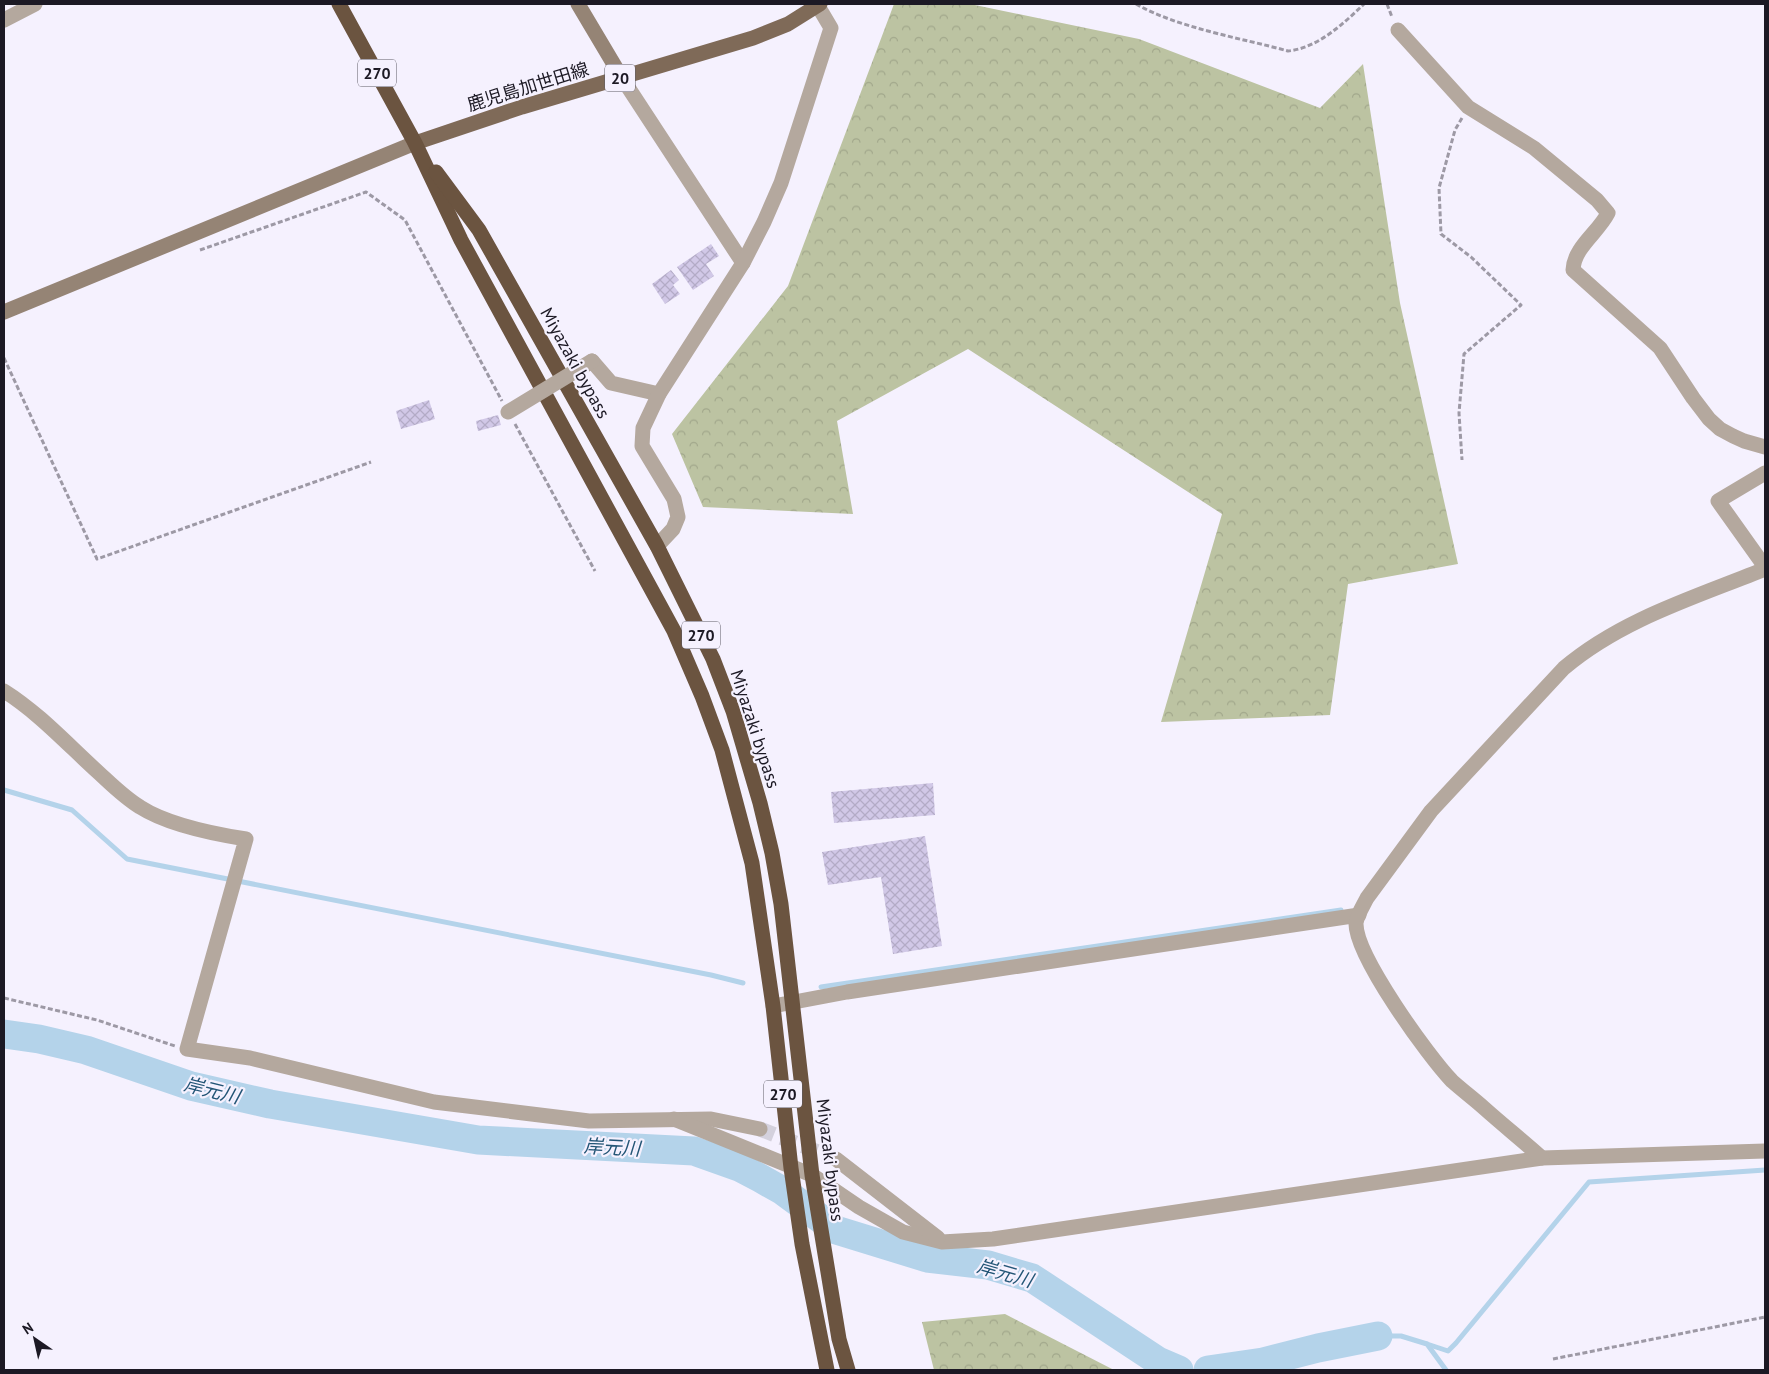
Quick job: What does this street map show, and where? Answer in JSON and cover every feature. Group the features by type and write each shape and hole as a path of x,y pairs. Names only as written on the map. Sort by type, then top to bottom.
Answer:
{"highway":[{"name":"Miyazaki bypass","path":"339,4 415,143 461,240 674,631 702,696 722,750 752,863 773,1006 792,1175 802,1244 827,1370"},
{"name":"Miyazaki bypass","path":"415,143 479,230 656,546 713,660 732,710 747,758 772,853 781,904 794,1003 813,1183 840,1339 848,1370"}],"main road":[{"name":"鹿児島加世田線","path":"415,143 522,107 753,38 788,24 819,5"}],"street":[{"path":"4,20 35,4"},
{"path":"578,4 622,78 743,263"},
{"path":"656,546 672,529 678,517 674,499 642,446 643,428 659,394 743,263 781,183 832,28 819,5"},
{"path":"1398,30 1468,107 1534,148 1597,200 1608,212 1602,225 1586,241 1574,259 1574,270 1660,348 1709,419 1733,436 1765,447"},
{"path":"4,312 415,143"},
{"path":"508,412 592,361 611,383 659,394"},
{"path":"1542,1158 1454,1082 1423,1045 1385,989 1369,961 1358,938 1356,922 1367,898 1431,811 1564,668 1589,647 1626,626 1765,568 1718,501 1765,473"},
{"path":"4,691 23,703 114,787 142,808 186,826 246,839 187,1048 250,1058 434,1102 589,1121 711,1119 760,1129"},
{"path":"773,1006 848,992 1359,915"},
{"path":"674,1119 792,1175 813,1183 903,1232 944,1242 993,1239 1542,1158 1765,1151"},
{"path":"836,1160 944,1242"}],"path":[{"path":"1136,4 1150,12 1207,30 1288,50 1300,50 1321,40 1364,4"},
{"path":"1462,460 1459,413 1464,354 1521,305 1471,256 1441,234 1439,188 1456,130 1468,107"},
{"path":"186,238 200,250 366,192 405,220 595,571"},
{"path":"4,358 97,559 371,462"},
{"path":"4,998 97,1020 173,1046 187,1048"},
{"path":"1553,1359 1765,1317"}],"green space":[{"path":"894,4 970,4 1139,39 1320,108 1363,64 1400,303 1458,564 1348,584 1330,715 1161,722 1222,514 968,349 837,421 853,514 703,507 672,434 788,286"},
{"path":"1005,1314 1114,1370 934,1370 922,1322"}],"building":[{"path":"711,244 719,256 706,264 714,276 693,290 677,267"},
{"path":"671,270 679,280 673,285 680,294 665,304 652,284"},
{"path":"429,400 435,419 401,429 396,411"},
{"path":"498,415 501,425 478,431 476,421"},
{"path":"933,783 935,815 834,823 831,792"},
{"path":"925,836 942,946 893,954 881,877 828,885 822,852"}],"waterway":[{"path":"4,790 72,810 127,859 711,975 743,983"},
{"path":"821,987 1341,910"},
{"name":"岸元川","path":"4,1034 39,1039 86,1050 191,1086 270,1104 478,1140 694,1151 739,1167 760,1178 783,1191 836,1230 927,1258 988,1265 1032,1278 1158,1361 1179,1370"},
{"path":"1427,1344 1448,1351 1589,1182 1765,1170"},
{"name":"岸元川","path":"1378,1336 1401,1336 1427,1344 1446,1370"},
{"name":"岸元川","path":"1208,1370 1263,1362 1318,1348 1378,1336"}],"tunnel":[{"path":"760,1129 836,1159"}]}
